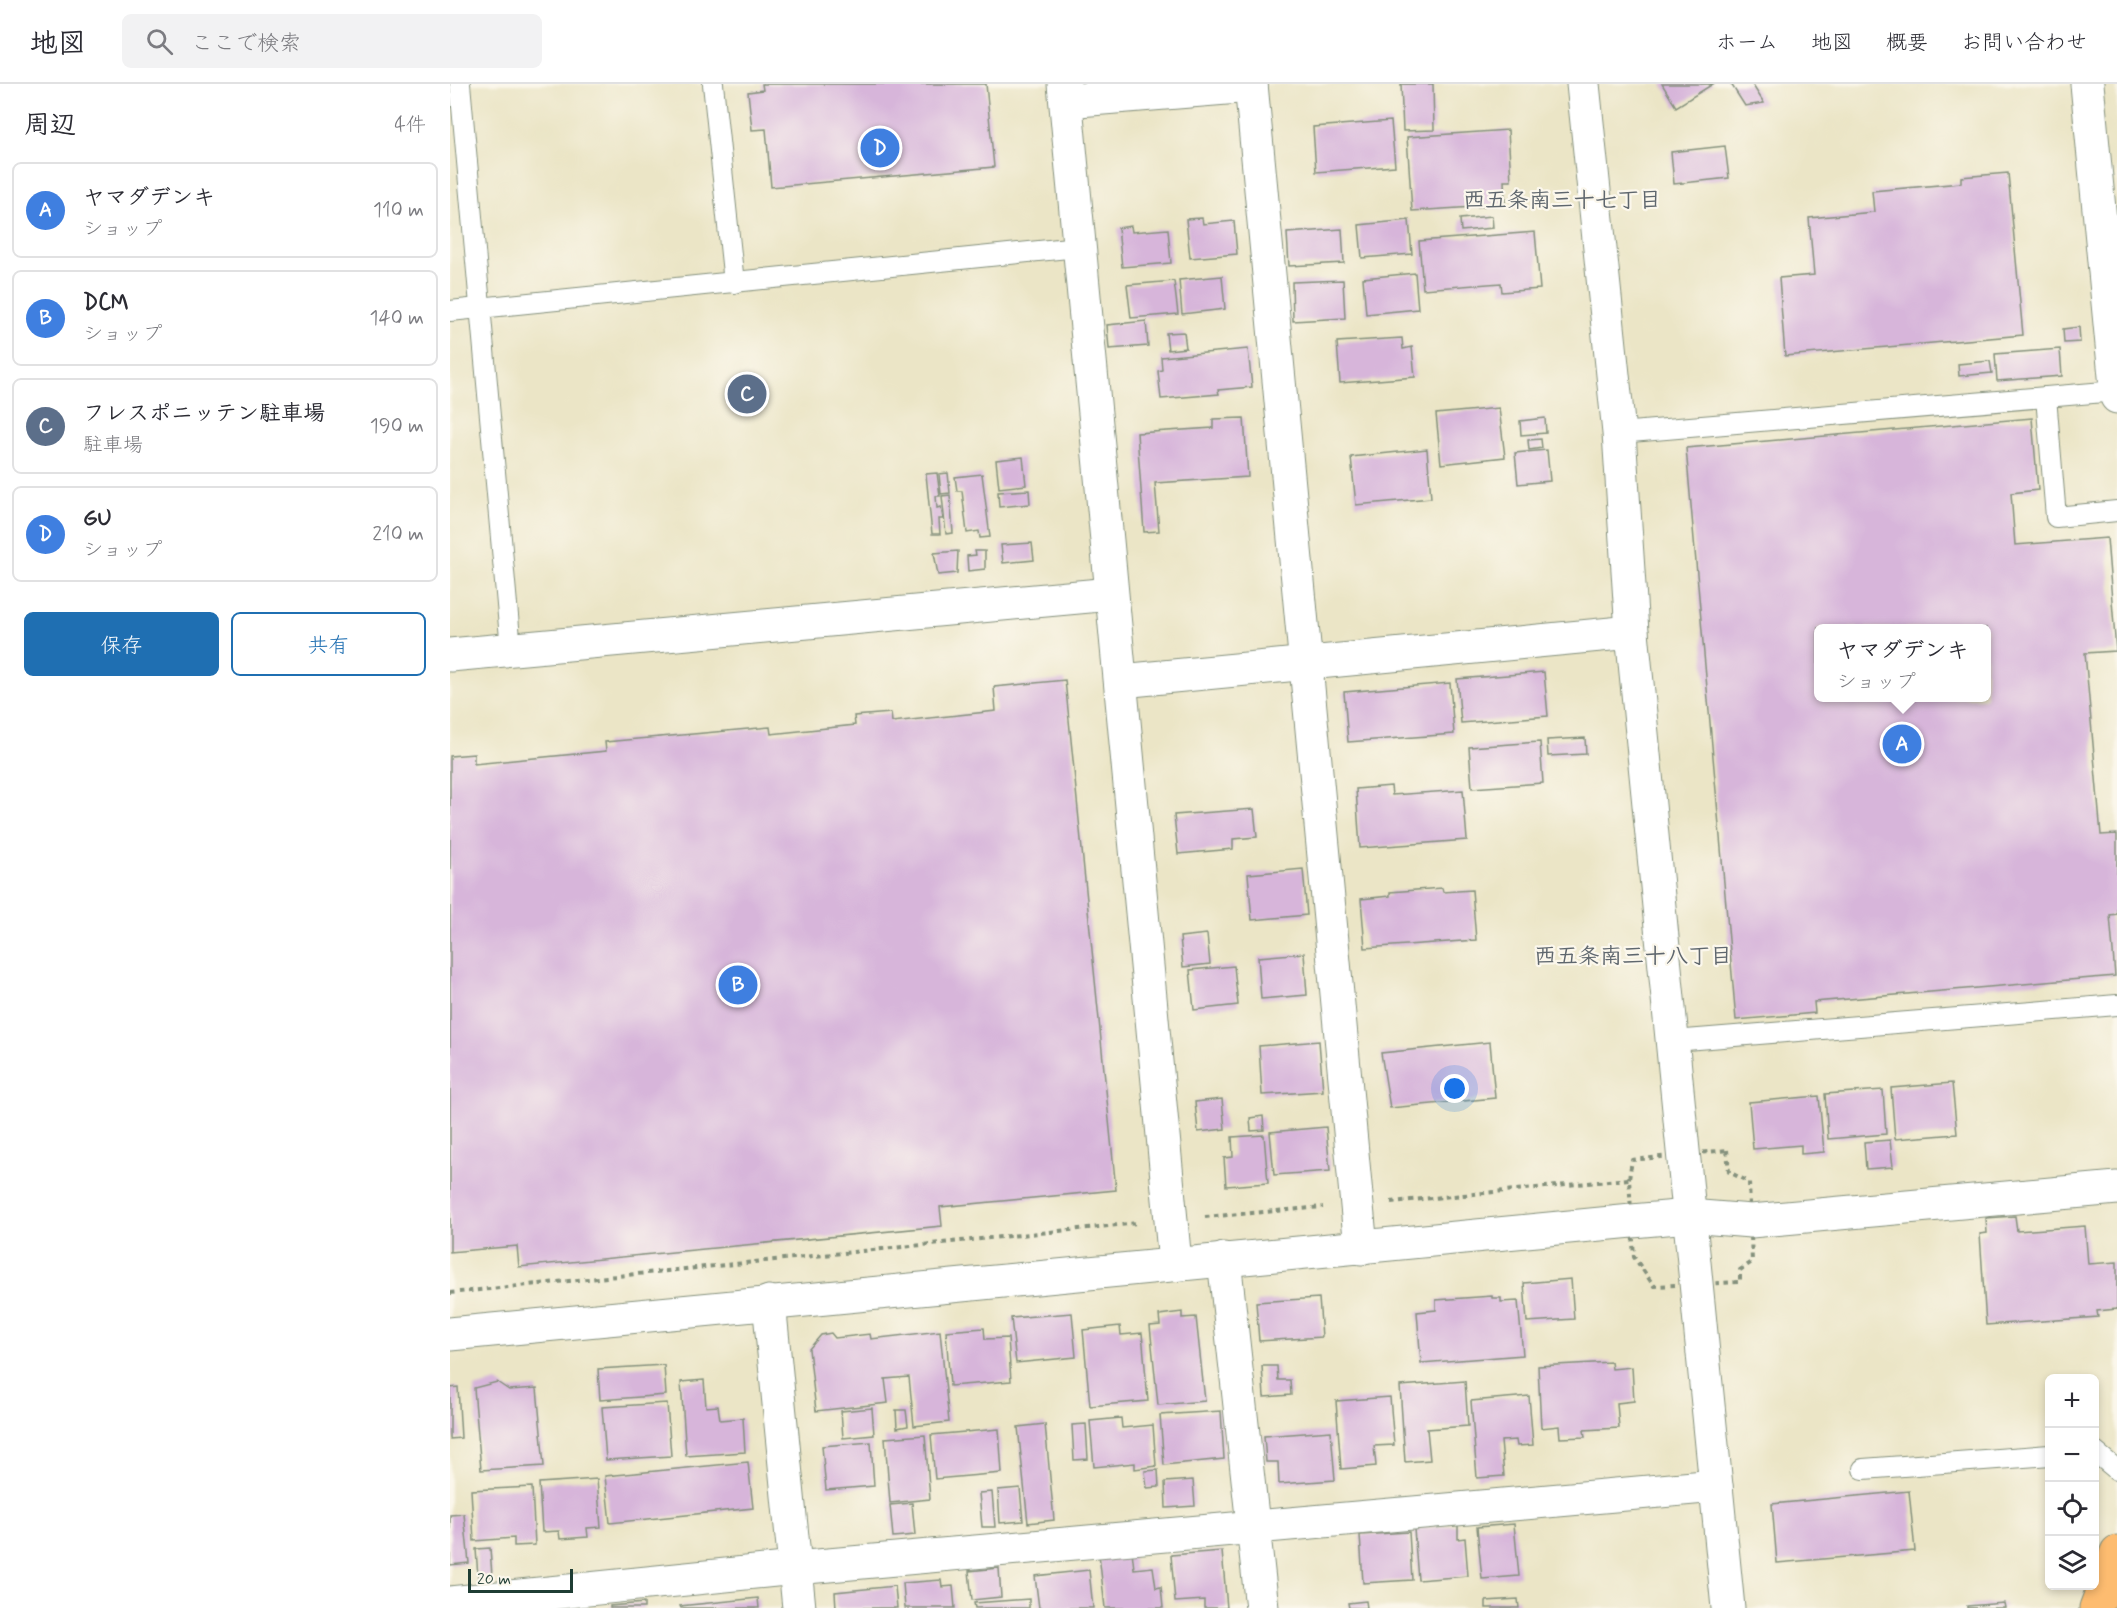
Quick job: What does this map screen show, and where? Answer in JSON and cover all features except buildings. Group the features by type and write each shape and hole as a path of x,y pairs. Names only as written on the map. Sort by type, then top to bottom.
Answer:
{"highway":[{"path":"2096,1608 2117,1552"}],"street":[{"path":"1583,84 1619,434 1632,632 1728,1608"},
{"path":"2087,84 2108,199 2117,397"},
{"path":"1175,1263 1065,93 1251,85 1361,1248"},
{"path":"450,655 1111,594"},
{"path":"1121,681 1632,632"},
{"path":"450,1334 1175,1263 1361,1248 1689,1216 1751,1221 2117,1188"},
{"path":"1224,1259 1262,1608"},
{"path":"769,1302 800,1608"},
{"path":"450,1603 795,1568 1716,1486"}],"lane":[{"path":"460,84 511,649"},
{"path":"713,84 734,282"},
{"path":"450,311 1078,247"},
{"path":"1619,434 2116,391"},
{"path":"2046,397 2056,517 2117,511"},
{"path":"1674,1041 2117,1005"},
{"path":"1863,1469 2045,1455"},
{"path":"2099,1455 2117,1470"}],"path":[{"path":"450,1293 1171,1219 1357,1205 1629,1179"}],"place":[{"name":"GU","path":"880,148"},
{"name":"フレスポニッテン駐車場","path":"747,394"},
{"name":"ヤマダデンキ","path":"1902,744"},
{"name":"DCM","path":"738,985"}],"district":[{"name":"西五条南三十七丁目","path":"1562,201"},
{"name":"西五条南三十八丁目","path":"1633,957"}]}
